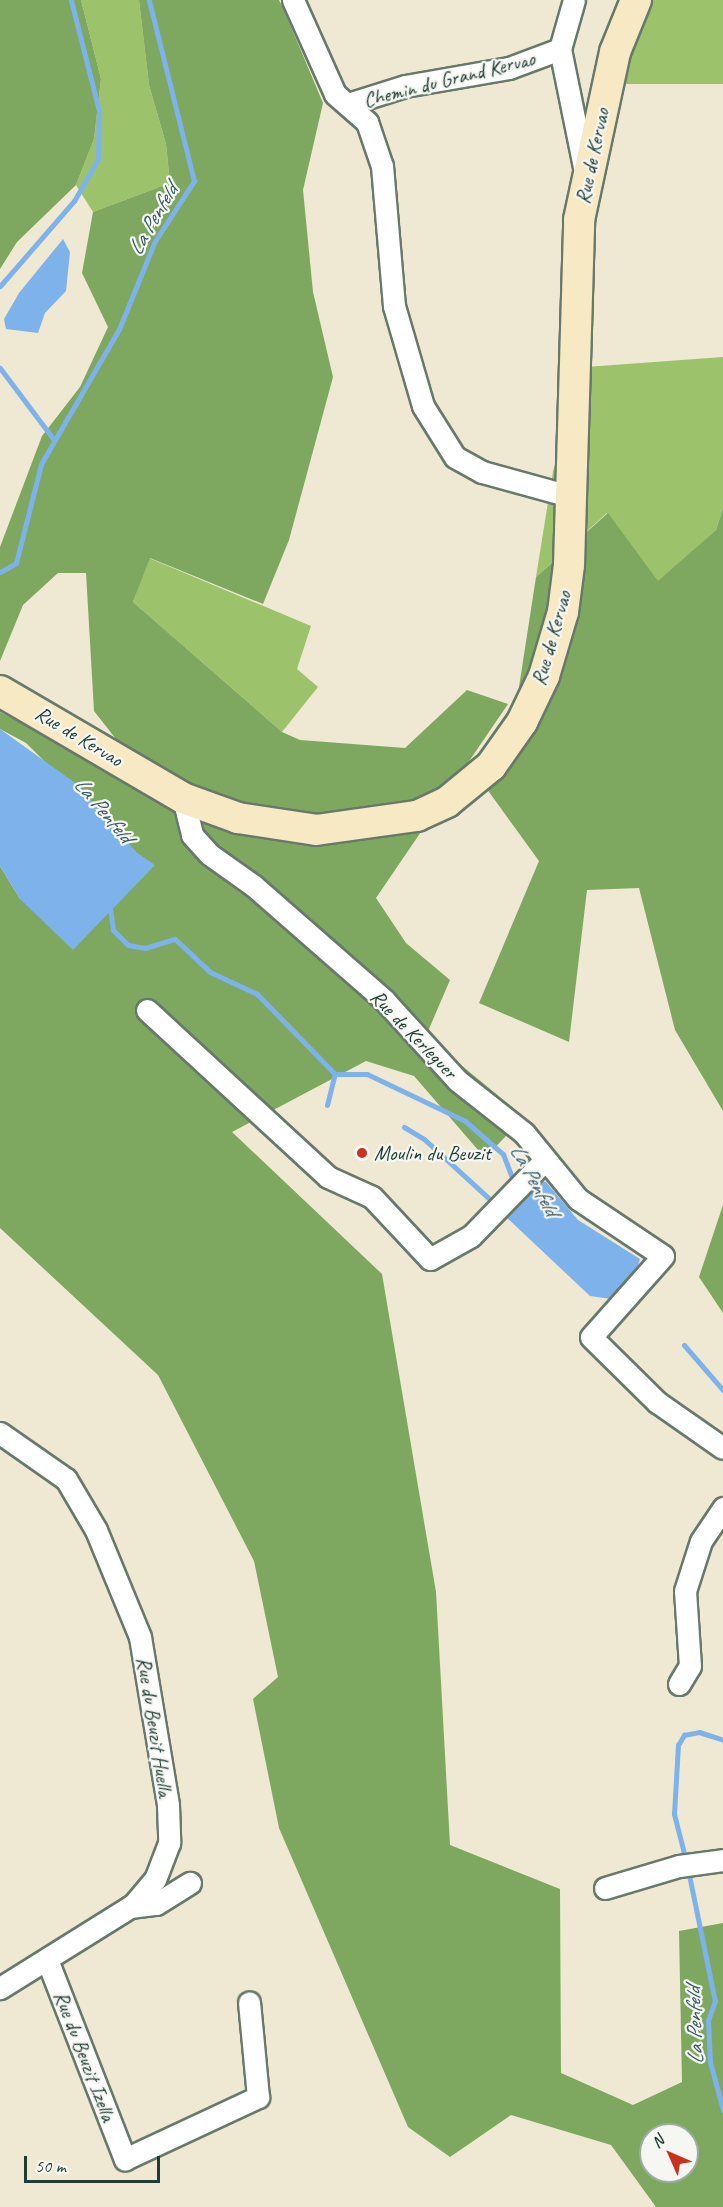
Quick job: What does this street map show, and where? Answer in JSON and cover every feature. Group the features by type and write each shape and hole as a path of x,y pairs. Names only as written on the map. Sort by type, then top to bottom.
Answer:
{"main road":[{"name":"Rue de Kervao","path":"0,691 183,798 238,818 316,830 406,818 447,802 491,766 522,722 544,676 563,612 570,496 579,220 586,178 615,52 636,0"}],"street":[{"name":"Chemin du Grand Kervao","path":"293,0 335,94 367,122 382,166 394,306 423,406 455,457 482,472 570,496"},
{"path":"560,49 574,0"},
{"name":"Chemin du Grand Kervao","path":"348,104 405,86 509,68 560,49 586,178"},
{"name":"Rue de Kerleguer","path":"183,798 192,835 209,854 254,886 384,1000 458,1081 524,1133 543,1162 578,1199 663,1256 591,1337 657,1402 723,1448"},
{"path":"147,1010 328,1178 372,1197 430,1259 471,1236 543,1162"},
{"name":"Rue du Beuzit Huella","path":"0,1433 66,1479 96,1530 140,1637 168,1805 169,1843 154,1879 130,1907 48,1962 0,1988"},
{"path":"679,1684 690,1666 685,1591 701,1541 723,1508"},
{"path":"605,1888 688,1864 723,1860"},
{"path":"130,1907 156,1904 190,1883"},
{"name":"Rue du Beuzit Izella","path":"48,1962 125,2159 258,2097 249,2001"}],"green space":[{"path":"0,0 81,0 101,79 94,139 76,185 17,242 0,269"},
{"path":"81,0 139,0 149,85 166,144 170,183 93,212 76,185 94,139 101,79"},
{"path":"139,0 279,0 323,103 303,190 313,292 333,377 289,540 263,604 150,558 133,602 282,732 300,740 405,748 467,690 508,704 376,898 406,943 450,980 426,1036 524,1117 485,1158 414,1076 366,1061 232,1132 382,1274 436,1592 450,1845 560,1889 561,2073 633,2105 682,2082 679,1931 723,1923 723,2207 656,2207 611,2145 511,2115 450,2157 408,2127 279,1828 253,1699 278,1677 254,1561 158,1375 0,1228 0,866 20,899 136,852 26,743 0,729 0,712 113,771 123,748 94,711 86,573 58,573 23,605 0,661 0,547 42,436 80,387 108,327 82,273 93,212 170,183 166,144 149,85"},
{"path":"617,0 723,0 723,84 617,84"},
{"path":"723,357 723,508 716,530 658,582 607,513 536,577 553,471 586,367"},
{"path":"723,508 723,1111 675,1030 639,888 587,890 569,1042 479,1003 539,861 471,767 517,700 536,577 608,513 658,581 716,530"},
{"path":"149,558 311,626 297,669 318,687 282,732 133,602"},
{"path":"723,1205 723,1313 699,1277"}],"water":[{"path":"63,239 70,252 66,291 45,313 38,333 6,329 4,319 19,293"},
{"path":"0,729 78,785 136,852 155,865 73,950 20,899 0,866"},
{"path":"537,1181 546,1182 578,1220 640,1259 636,1273 611,1299 590,1296 505,1216"}],"waterway":[{"name":"La Penfeld","path":"0,286 74,201 98,159 99,111 71,0"},
{"name":"La Penfeld","path":"0,572 16,563 41,464 119,329 155,241 194,181 149,0"},
{"name":"La Penfeld","path":"0,368 54,440"},
{"name":"La Penfeld","path":"110,908 113,930 128,945 145,948 175,939 210,972 257,994 335,1074 367,1074 465,1121 503,1154 515,1185"},
{"name":"La Penfeld","path":"327,1105 335,1074"},
{"name":"La Penfeld","path":"404,1127 424,1139 496,1205"},
{"name":"La Penfeld","path":"684,1345 723,1390"},
{"name":"La Penfeld","path":"686,1861 674,1814 678,1745 684,1735 699,1732 723,1740"},
{"name":"La Penfeld","path":"688,1870 715,2001 708,2020 710,2062 723,2110"}],"place":[{"name":"Moulin du Beuzit","path":"362,1153"}]}
